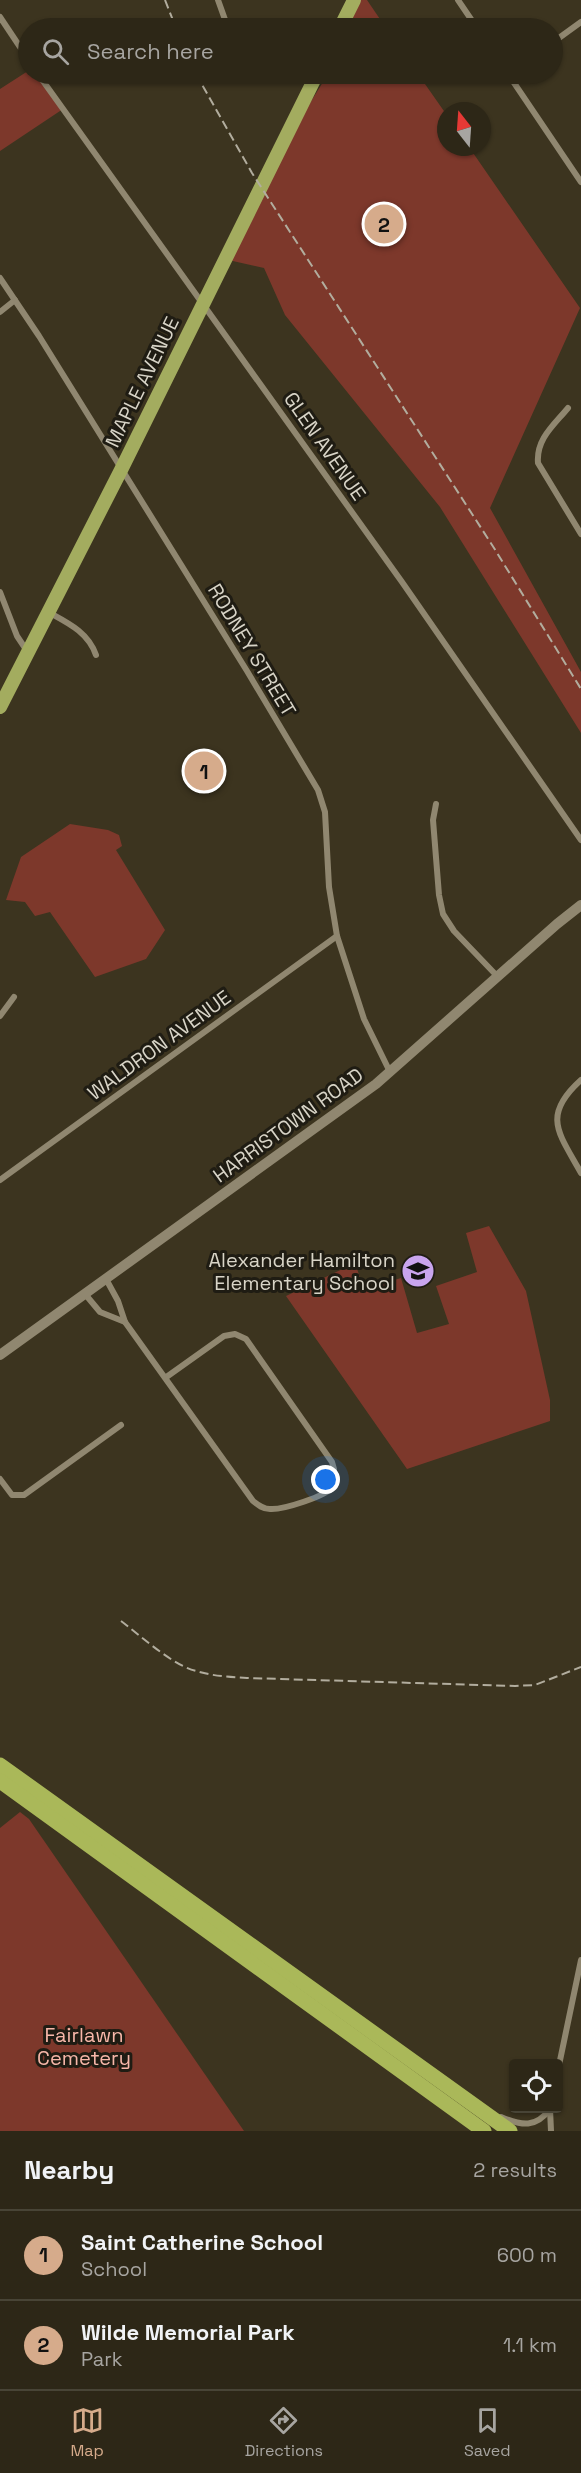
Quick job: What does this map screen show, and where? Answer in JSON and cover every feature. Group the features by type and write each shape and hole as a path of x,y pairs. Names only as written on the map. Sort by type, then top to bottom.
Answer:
{"highway":[{"path":"0,1756 65,1811"},
{"path":"0,1765 510,2131"},
{"path":"0,1781 484,2131"},
{"path":"0,1793 27,1807 112,1862"}],"main road":[{"path":"345,18 354,0"},
{"name":"MAPLE AVENUE","path":"0,707 121,470 312,84"}],"street":[{"path":"218,0 224,18"},
{"path":"458,0 470,18"},
{"path":"0,17 18,44"},
{"path":"563,35 581,22"},
{"name":"GLEN AVENUE","path":"45,84 402,582 581,840"},
{"path":"516,84 581,182"},
{"name":"RODNEY STREET","path":"0,278 247,671 318,790 325,812 329,887 337,936 364,1018 390,1072"},
{"path":"0,312 15,300"},
{"path":"568,408 542,440 538,463 581,534"},
{"path":"0,592 17,636 27,651"},
{"path":"48,612 74,626 83,634 96,655"},
{"path":"436,804 433,820 439,895 443,914 454,931 498,978"},
{"name":"HARRISTOWN ROAD","path":"0,1355 341,1110 390,1072 581,905"},
{"name":"WALDRON AVENUE","path":"0,1180 337,936"},
{"path":"0,1017 14,997"},
{"path":"581,1080 561,1101 557,1118 560,1135 581,1173"},
{"path":"106,1279 118,1301 125,1322 165,1378 253,1501 259,1506 276,1509 325,1494 333,1487 335,1482 332,1462 246,1339 235,1334 224,1336 165,1378"},
{"path":"85,1294 100,1312 125,1322"},
{"path":"0,1479 12,1495 24,1495 121,1425"},
{"path":"560,2059 581,1960"},
{"path":"477,2108 526,2125 539,2121 546,2113"},
{"path":"550,2113 551,2131"}],"green space":[{"path":"357,0 367,0 379,18 352,18"},
{"path":"18,77 18,84 45,84 63,109 0,151 0,89"},
{"path":"322,84 425,84 438,102 437,156 475,156 580,308 490,508 581,672 581,733 440,507 285,315 264,268 224,259 264,177"},
{"path":"70,824 108,830 119,835 122,846 116,850 165,930 146,959 95,977 50,912 35,916 25,902 6,900 21,857"},
{"path":"489,1226 526,1291 550,1400 550,1421 407,1469 286,1296 355,1263 364,1289 401,1278 417,1333 449,1324 436,1286 477,1272 466,1233"},
{"name":"Fairlawn Cemetery","path":"20,1812 29,1819 244,2131 0,2131 0,1828"}],"railway":[{"path":"165,0 172,18"},
{"path":"202,84 252,173 494,548 581,689"},
{"path":"121,1621 177,1663 202,1673 228,1677 515,1686 535,1685 581,1667"}],"place":[{"name":"Wilde Memorial Park","path":"384,224"},
{"name":"Saint Catherine School","path":"204,771"},
{"name":"Alexander Hamilton Elementary School","path":"418,1271"}]}
